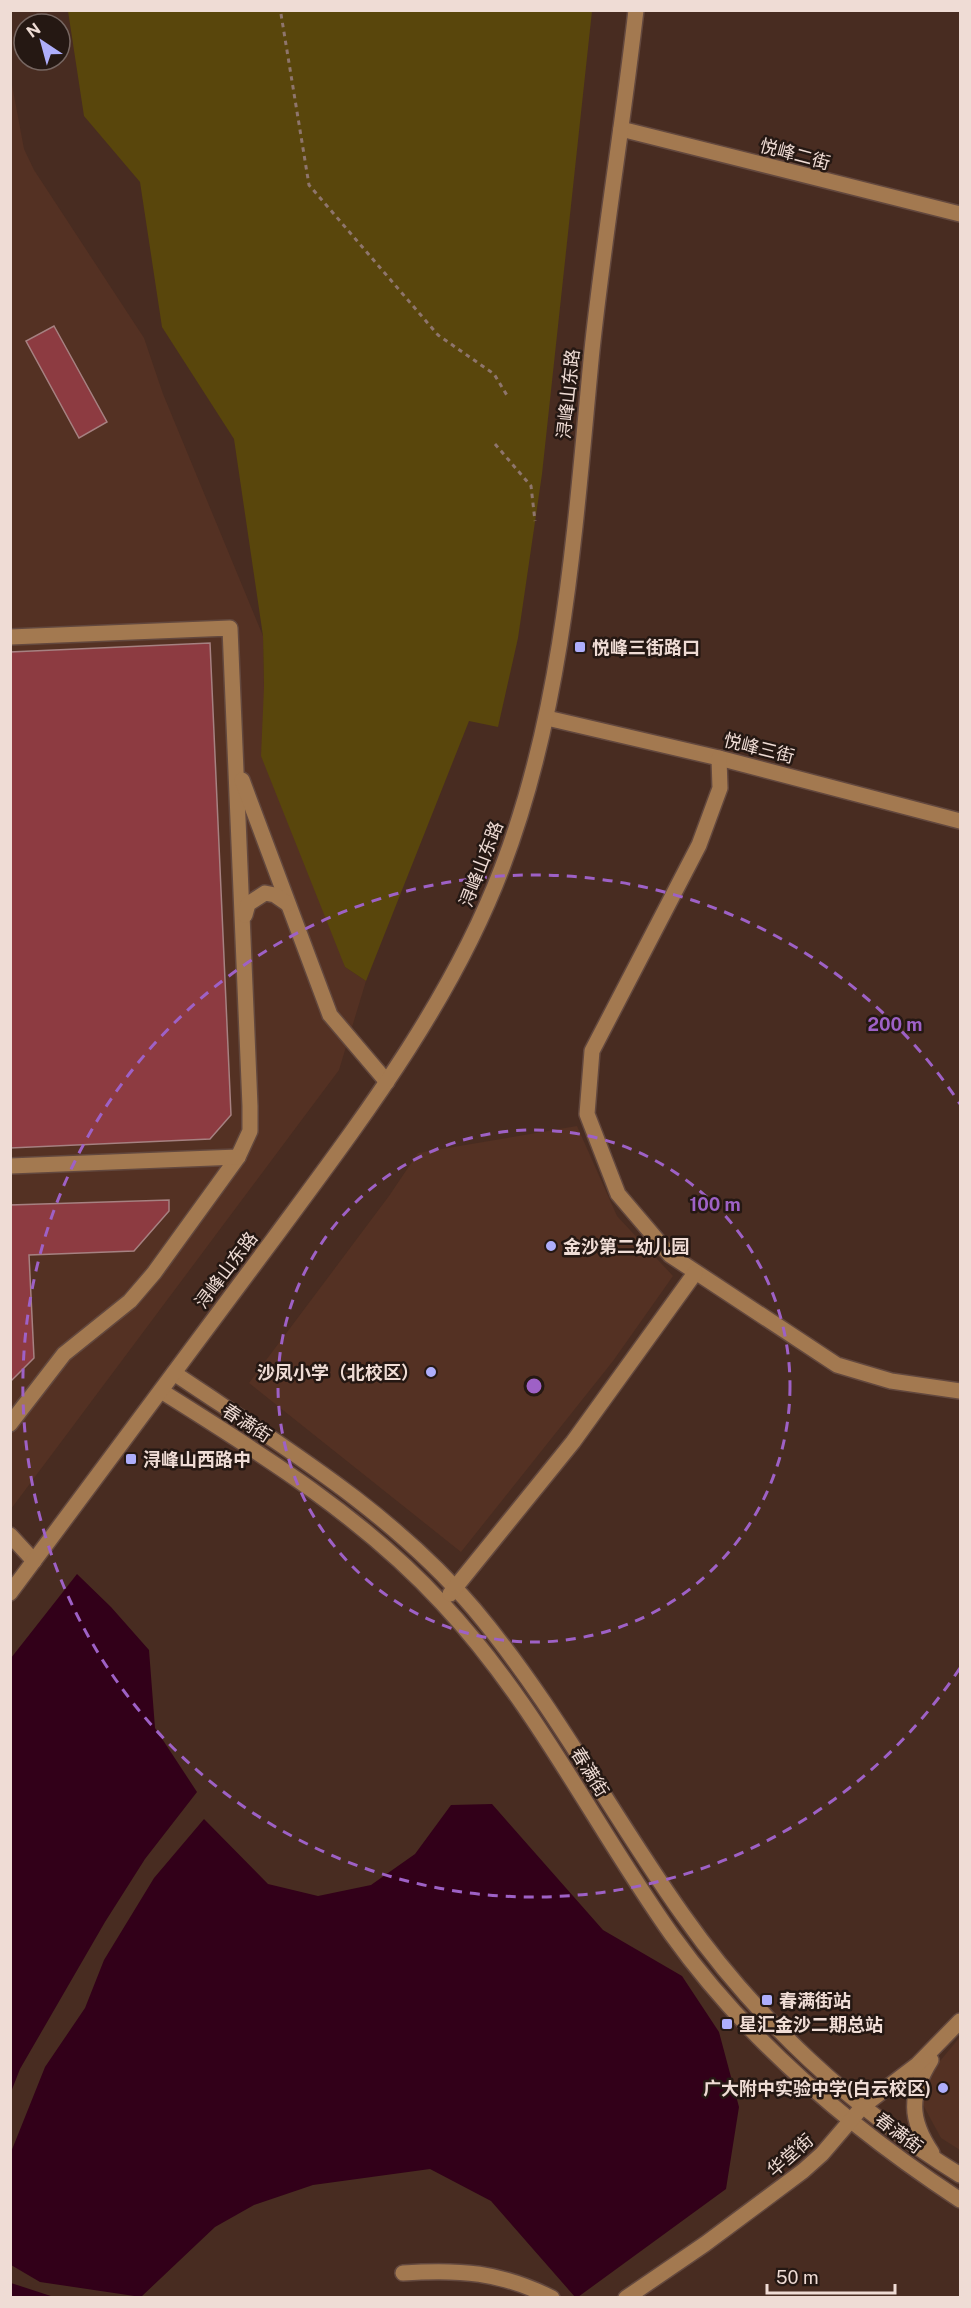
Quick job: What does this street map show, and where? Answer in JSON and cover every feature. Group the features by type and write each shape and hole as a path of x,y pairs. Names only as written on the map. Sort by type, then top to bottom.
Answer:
{"street":[{"name":"浔峰山东路","path":"10,1593 387,1082 445,989 487,904 523,807 547,718 567,590 595,330 636,10"},
{"name":"悦峰二街","path":"621,129 960,214"},
{"path":"10,637 230,628 250,1106 250,1131 238,1157 154,1273 130,1300 64,1354 10,1424"},
{"name":"悦峰三街","path":"547,718 719,758 960,821"},
{"path":"719,758 720,788 699,844 592,1051 586,1114 618,1194 670,1255 837,1365 891,1382 960,1391"},
{"path":"237,766 330,1015 387,1082"},
{"path":"243,921 248,904 265,893 275,895 288,904"},
{"path":"10,1166 238,1157"},
{"path":"442,1602 456,1589 573,1442 695,1273"},
{"name":"春满街","path":"174,1373 358,1500 407,1540 456,1589 519,1666 611,1803 663,1888 710,1952 794,2045 863,2106 960,2175"},
{"name":"春满街","path":"161,1391 314,1492 377,1541 442,1602 497,1669 533,1720 674,1939 737,2013 805,2081 851,2121 896,2156 960,2200"},
{"path":"10,1535 34,1561"},
{"name":"华堂街","path":"626,2298 771,2197 822,2154 863,2106 917,2065 942,2043 960,2021"},
{"path":"935,2158 920,2135 914,2108 922,2073 942,2043"},
{"path":"403,2273 480,2272 519,2283 552,2298"}],"path":[{"path":"281,14 309,185 438,335 494,374 508,397"},
{"path":"495,444 531,486 535,521"}],"shaded area":[{"path":"592,11 542,474 518,638 498,727 469,721 366,981 345,967 261,756 264,687 263,636 234,439 162,327 140,182 84,116 72,37 72,12 68,12"},
{"path":"10,74 24,149 34,170 144,338 163,394 263,636 264,687 345,967 366,981 339,1070 11,1509"},
{"name":"沙凤小学（北校区）","path":"577,1126 617,1216 673,1276 613,1361 461,1552 249,1383 389,1196 418,1153"},
{"path":"77,1574 111,1607 149,1650 155,1728 197,1792 145,1859 105,1922 20,2069 11,2092 11,1658"},
{"path":"492,1804 603,1930 682,1976 719,2032 739,2107 726,2189 578,2297 575,2297 491,2201 430,2169 313,2185 254,2205 215,2227 141,2297 40,2282 11,2265 11,2152 45,2067 85,2008 104,1960 154,1878 204,1819 268,1884 318,1896 371,1885 415,1854 451,1805"},
{"name":"广大附中实验中学(白云校区)","path":"960,2037 960,2150 941,2138 922,2103 930,2073"},
{"path":"11,2283 54,2297 11,2297"}],"building":[{"path":"54,326 107,422 79,438 26,341"},
{"path":"210,643 231,1115 210,1139 10,1148 10,652"},
{"path":"169,1200 169,1211 134,1251 29,1255 34,1358 10,1382 10,1205"}],"place":[{"name":"悦峰三街路口","path":"580,647"},
{"name":"金沙第二幼儿园","path":"551,1246"},
{"name":"沙凤小学（北校区）","path":"431,1372"},
{"name":"浔峰山西路中","path":"131,1459"},
{"name":"春满街站","path":"767,2000"},
{"name":"星汇金沙二期总站","path":"727,2024"},
{"name":"广大附中实验中学(白云校区)","path":"943,2088"}]}
